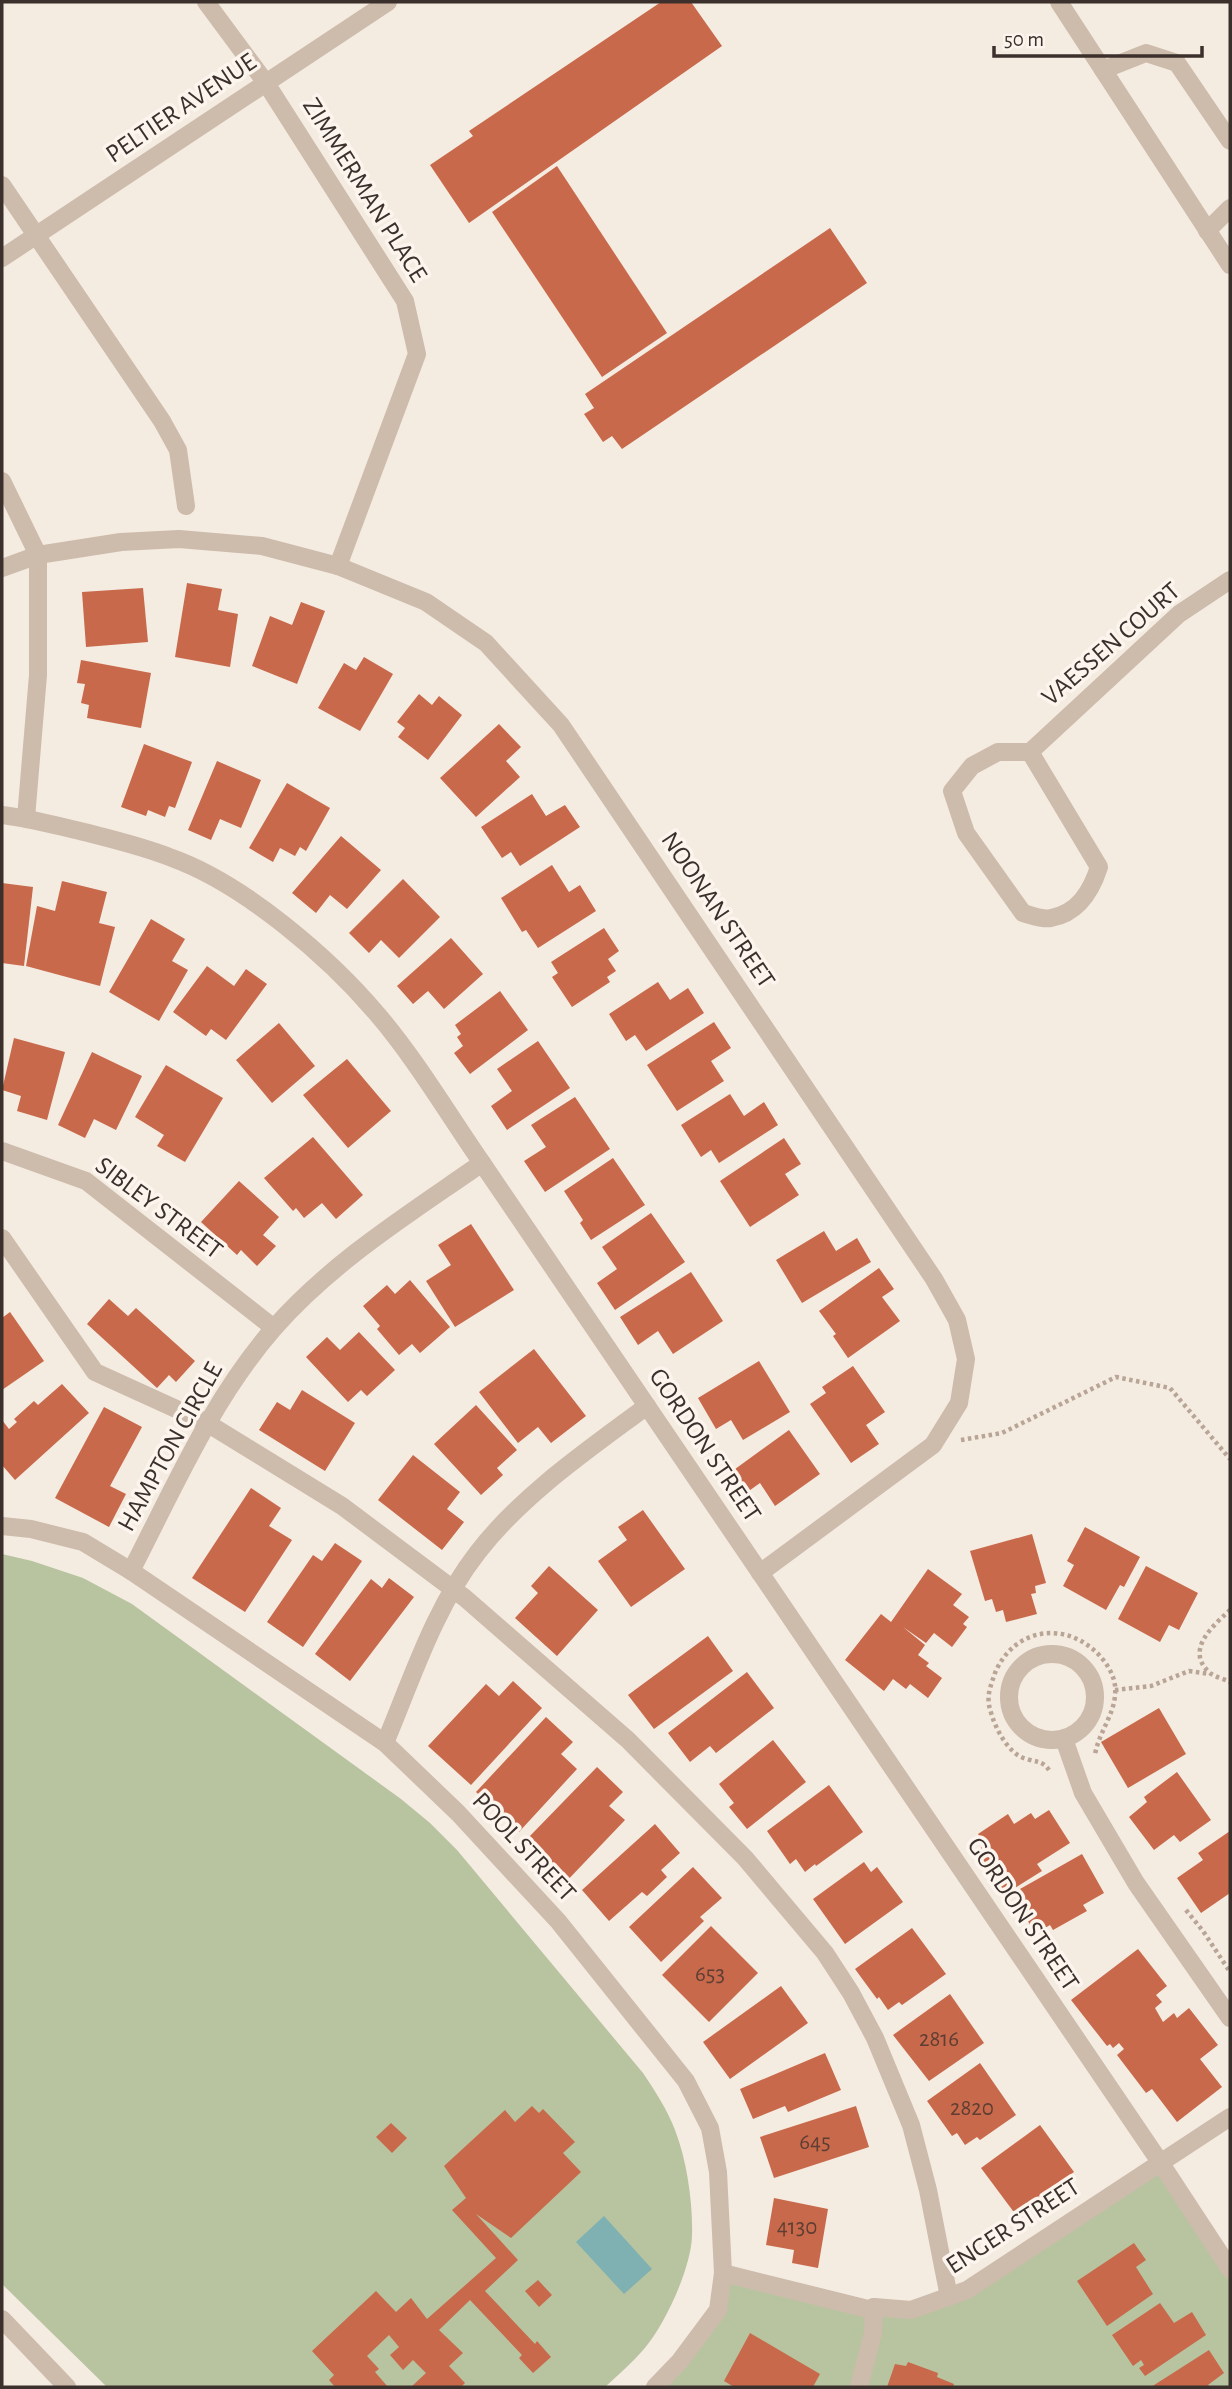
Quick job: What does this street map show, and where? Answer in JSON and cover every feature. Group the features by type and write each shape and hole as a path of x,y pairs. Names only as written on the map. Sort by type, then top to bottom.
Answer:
{"street":[{"name":"ZIMMERMAN PLACE","path":"206,2 266,83 405,301 417,354 338,566"},
{"name":"PELTIER AVENUE","path":"2,258 388,2"},
{"path":"1059,2 1230,265"},
{"path":"1104,70 1146,53 1177,63 1230,141"},
{"path":"2,185 162,421 178,450 186,506"},
{"path":"1207,231 1230,208"},
{"path":"2,481 38,555 38,675 26,818"},
{"name":"NOONAN STREET","path":"2,568 38,555 121,542 179,539 262,546 338,566 426,602 486,643 561,725 934,1279 957,1320 966,1359 958,1403 933,1445 760,1573"},
{"name":"VAESSEN COURT","path":"1030,752 1180,614 1230,580"},
{"path":"998,751 1030,752 1099,867 1093,884 1079,906 1049,919 1023,913 965,833 952,791 972,766 998,751"},
{"name":"GORDON STREET","path":"2,815 26,818 132,844 174,858 207,874 247,899 314,949 346,980 387,1027 1160,2162 1230,2270"},
{"name":"SIBLEY STREET","path":"2,1151 86,1181 274,1328"},
{"name":"HAMPTON CIRCLE","path":"131,1571 207,1423 238,1374 274,1328 322,1279 482,1163"},
{"path":"2,1238 94,1371 207,1423 342,1506 512,1637 653,1764 745,1858 810,1933 832,1963 875,2038 904,2105 928,2190 949,2297"},
{"path":"385,1744 425,1644 476,1554 518,1509 545,1485 647,1406"},
{"name":"POOL STREET","path":"2,1526 31,1529 83,1542 131,1571 385,1744 458,1813 558,1921 686,2081 710,2128 719,2184 723,2273 718,2310 680,2361 655,2387"},
{"path":"1058,1654 1071,1658 1083,1667 1091,1678 1095,1705 1090,1718 1082,1729 1064,1739 1042,1740 1028,1734 1017,1723 1010,1710 1008,1695 1011,1681 1019,1668 1031,1658 1058,1654"},
{"path":"1064,1739 1083,1793 1136,1883 1230,2018"},
{"name":"ENGER STREET","path":"723,2273 868,2309 874,2307 911,2310 967,2290 1230,2117"},
{"path":"859,2387 873,2333 874,2307"},
{"path":"3,2321 68,2387"}],"path":[{"path":"933,1445 1002,1433 1116,1377 1170,1388 1230,1459"},
{"path":"1211,1674 1202,1662 1202,1640 1230,1610"},
{"path":"1115,1690 1152,1686 1189,1671 1211,1674 1230,1682"}],"green space":[{"path":"2,1554 83,1578 132,1604 401,1799 457,1850 643,2073 668,2115 683,2155 691,2210 691,2249 676,2296 652,2339 605,2387 107,2387 2,2284"},
{"path":"1160,2162 1230,2269 1230,2387 655,2387 718,2310 723,2273 911,2310 967,2290"}],"water":[{"path":"604,2216 652,2269 624,2294 576,2242"}],"building":[{"path":"661,2 691,2 722,46 469,223 430,165 473,136 469,131"},
{"path":"557,166 667,333 602,377 492,212"},
{"path":"830,228 867,283 622,449 612,436 603,442 584,414 594,408 585,394"},
{"path":"187,583 222,589 218,610 238,614 230,667 175,657"},
{"path":"143,588 148,642 86,647 82,592"},
{"path":"301,602 325,611 297,684 252,666 270,616 292,625"},
{"path":"364,657 393,674 360,731 318,708 344,663 356,670"},
{"path":"81,660 151,673 141,728 87,718 89,705 81,703 85,684 77,683"},
{"path":"419,694 432,705 439,696 462,715 428,760 398,737 405,728 397,722"},
{"path":"499,724 521,747 506,761 520,777 476,817 440,778"},
{"path":"144,744 192,762 175,808 169,806 165,817 148,810 146,816 121,807"},
{"path":"217,761 261,780 241,828 220,819 211,840 188,830"},
{"path":"287,783 330,808 306,851 300,847 295,856 280,848 273,862 249,848"},
{"path":"532,794 546,816 565,805 580,827 520,866 511,852 502,858 481,827"},
{"path":"341,836 381,870 347,909 330,895 316,913 292,893"},
{"path":"552,865 569,892 580,885 596,911 538,948 526,930 522,932 501,898"},
{"path":"403,879 440,917 399,958 381,940 369,953 349,933"},
{"path":"62,881 107,892 99,923 115,927 100,986 26,966 37,906 55,911"},
{"path":"2,883 33,887 24,966 2,963"},
{"path":"151,919 185,939 172,961 188,970 159,1021 109,992"},
{"path":"604,928 619,951 608,959 616,971 607,977 610,982 572,1007 552,977 558,973 551,962"},
{"path":"451,938 483,974 444,1009 428,991 413,1004 397,986"},
{"path":"207,966 234,986 246,969 267,984 226,1040 211,1029 206,1036 173,1012"},
{"path":"658,982 670,1000 688,988 704,1013 646,1051 635,1035 626,1041 609,1014"},
{"path":"500,991 528,1030 470,1074 454,1053 463,1046 457,1037 461,1034 455,1025"},
{"path":"714,1022 731,1048 711,1061 724,1081 677,1111 647,1065"},
{"path":"279,1023 315,1066 272,1103 236,1060"},
{"path":"14,1038 65,1052 47,1120 17,1111 21,1096 2,1090"},
{"path":"538,1041 570,1088 507,1130 491,1106 512,1091 497,1069"},
{"path":"92,1052 142,1076 116,1130 94,1119 85,1138 58,1125"},
{"path":"347,1059 391,1111 348,1148 303,1095"},
{"path":"166,1065 223,1098 185,1162 157,1146 164,1135 135,1117"},
{"path":"730,1094 744,1116 764,1102 778,1125 719,1163 711,1150 701,1157 681,1125"},
{"path":"575,1097 610,1149 545,1192 524,1161 546,1147 531,1125"},
{"path":"313,1137 363,1195 336,1219 322,1203 304,1218 296,1208 293,1211 264,1178"},
{"path":"784,1138 801,1164 785,1174 799,1195 750,1227 720,1181"},
{"path":"613,1158 645,1205 591,1240 580,1223 583,1220 564,1191"},
{"path":"239,1181 279,1217 263,1235 276,1246 257,1266 241,1250 237,1255 201,1222"},
{"path":"651,1213 685,1262 615,1310 597,1283 617,1269 602,1247"},
{"path":"471,1224 514,1290 455,1327 426,1281 451,1265 438,1245"},
{"path":"824,1231 836,1251 857,1238 871,1262 802,1303 776,1260"},
{"path":"879,1268 894,1289 882,1297 900,1321 848,1358 833,1336 836,1334 819,1311"},
{"path":"691,1272 723,1321 673,1354 658,1331 638,1345 620,1317"},
{"path":"410,1280 450,1327 420,1353 412,1344 399,1355 377,1329 380,1326 363,1306 387,1285 395,1294"},
{"path":"109,1299 128,1316 136,1308 195,1361 176,1382 169,1375 157,1388 87,1324"},
{"path":"10,1312 44,1361 2,1390 2,1318"},
{"path":"359,1332 395,1370 367,1396 361,1390 348,1402 306,1357 327,1337 340,1350"},
{"path":"534,1349 586,1416 551,1443 538,1427 518,1443 479,1392"},
{"path":"759,1361 790,1412 743,1440 731,1420 716,1429 698,1398"},
{"path":"853,1366 885,1412 866,1425 879,1444 851,1463 810,1404 826,1393 822,1387"},
{"path":"62,1384 89,1413 15,1480 2,1465 2,1420 9,1429 17,1422 14,1419 34,1401 38,1405"},
{"path":"302,1390 355,1423 325,1471 259,1430 277,1402 290,1410"},
{"path":"476,1405 517,1450 497,1468 503,1475 481,1495 434,1444"},
{"path":"104,1407 142,1427 110,1486 126,1494 109,1527 55,1498"},
{"path":"789,1430 820,1474 775,1506 760,1483 746,1493 731,1472"},
{"path":"413,1455 460,1492 447,1509 464,1522 442,1550 378,1500"},
{"path":"251,1488 281,1508 269,1526 292,1540 245,1612 192,1578"},
{"path":"643,1510 685,1569 631,1607 598,1561 627,1540 618,1527"},
{"path":"1085,1527 1140,1557 1124,1587 1120,1585 1106,1610 1063,1586 1074,1565 1067,1561"},
{"path":"1032,1534 1046,1583 1035,1586 1036,1593 1031,1594 1037,1614 1006,1622 1003,1610 996,1612 992,1599 985,1601 970,1551"},
{"path":"335,1543 362,1561 303,1647 267,1622 313,1555 322,1561"},
{"path":"549,1566 598,1610 557,1656 515,1618 538,1593 531,1586"},
{"path":"1146,1566 1198,1593 1179,1630 1169,1625 1160,1642 1118,1619"},
{"path":"928,1569 962,1594 953,1605 969,1617 963,1624 967,1627 952,1647 934,1633 926,1643 903,1627 925,1645 918,1655 929,1663 926,1666 942,1678 928,1698 910,1684 906,1689 893,1679 884,1691 845,1660 881,1614 891,1622"},
{"path":"389,1578 414,1597 350,1681 315,1654 371,1579 382,1588"},
{"path":"708,1636 733,1671 654,1729 628,1695"},
{"path":"747,1672 774,1708 716,1753 710,1746 690,1762 668,1733"},
{"path":"513,1681 542,1708 471,1785 428,1746 486,1684 499,1696"},
{"path":"1159,1708 1186,1754 1128,1788 1101,1742"},
{"path":"546,1717 573,1742 561,1754 577,1769 519,1832 476,1792"},
{"path":"773,1740 806,1782 747,1829 729,1807 734,1803 719,1784"},
{"path":"597,1767 623,1792 609,1806 625,1820 562,1886 541,1866 549,1857 529,1837"},
{"path":"1177,1772 1211,1820 1180,1842 1174,1835 1154,1850 1129,1817 1147,1802 1144,1797"},
{"path":"829,1785 863,1832 805,1872 796,1859 790,1864 767,1831"},
{"path":"1049,1810 1070,1843 1037,1864 1042,1871 1013,1889 1010,1884 1002,1890 977,1850 985,1845 978,1834 1008,1814 1014,1824 1031,1813 1035,1819"},
{"path":"655,1824 680,1853 661,1870 667,1877 647,1896 642,1892 609,1921 582,1890"},
{"path":"1230,1831 1230,1893 1201,1913 1177,1878 1203,1860 1198,1853"},
{"path":"1082,1854 1104,1893 1083,1905 1087,1911 1053,1930 1050,1925 1035,1934 1017,1901 1024,1897 1020,1889"},
{"path":"864,1862 871,1872 877,1867 903,1902 845,1944 813,1899"},
{"path":"693,1867 722,1898 700,1917 704,1921 661,1962 629,1927"},
{"path":"711,1926 758,1973 709,2022 662,1975"},
{"path":"912,1928 946,1974 902,2005 899,2002 888,2010 855,1969"},
{"path":"1138,1949 1167,1986 1156,1995 1162,2002 1155,2008 1163,2022 1174,2013 1177,2018 1189,2008 1218,2045 1200,2059 1222,2087 1177,2122 1152,2089 1146,2093 1117,2055 1124,2049 1119,2043 1113,2048 1110,2044 1107,2046 1071,2000"},
{"path":"781,1986 808,2023 730,2079 703,2042"},
{"path":"950,1994 984,2043 929,2081 893,2035"},
{"path":"825,2053 841,2090 788,2112 785,2106 753,2119 740,2089"},
{"path":"980,2063 1016,2115 980,2140 977,2137 965,2145 957,2133 952,2136 927,2101"},
{"path":"532,2106 539,2113 543,2109 575,2142 563,2153 581,2172 511,2238 476,2214 518,2260 485,2291 535,2344 537,2341 551,2357 533,2373 519,2358 522,2355 470,2300 439,2330 463,2353 449,2366 465,2383 461,2387 411,2387 426,2373 413,2360 403,2370 390,2355 399,2347 389,2335 367,2356 379,2369 375,2372 388,2387 335,2387 329,2380 334,2375 312,2351 376,2291 396,2312 411,2298 427,2319 496,2258 452,2210 466,2198 444,2166 505,2110 515,2122"},
{"path":"856,2106 869,2147 774,2178 760,2137"},
{"path":"391,2123 407,2138 392,2153 376,2137"},
{"path":"1040,2125 1074,2172 1016,2215 981,2168"},
{"path":"774,2198 828,2209 818,2268 792,2263 794,2250 766,2245"},
{"path":"1134,2243 1146,2260 1136,2267 1153,2294 1107,2326 1077,2281"},
{"path":"538,2280 552,2295 539,2307 525,2291"},
{"path":"1160,2303 1174,2323 1192,2312 1206,2335 1145,2376 1139,2368 1144,2365 1141,2360 1133,2366 1112,2335"},
{"path":"750,2333 820,2374 813,2387 734,2387 724,2381"},
{"path":"1209,2350 1224,2373 1208,2385 1210,2387 1151,2387"},
{"path":"908,2362 938,2373 937,2377 954,2384 953,2387 887,2387 895,2364 906,2366"}]}
